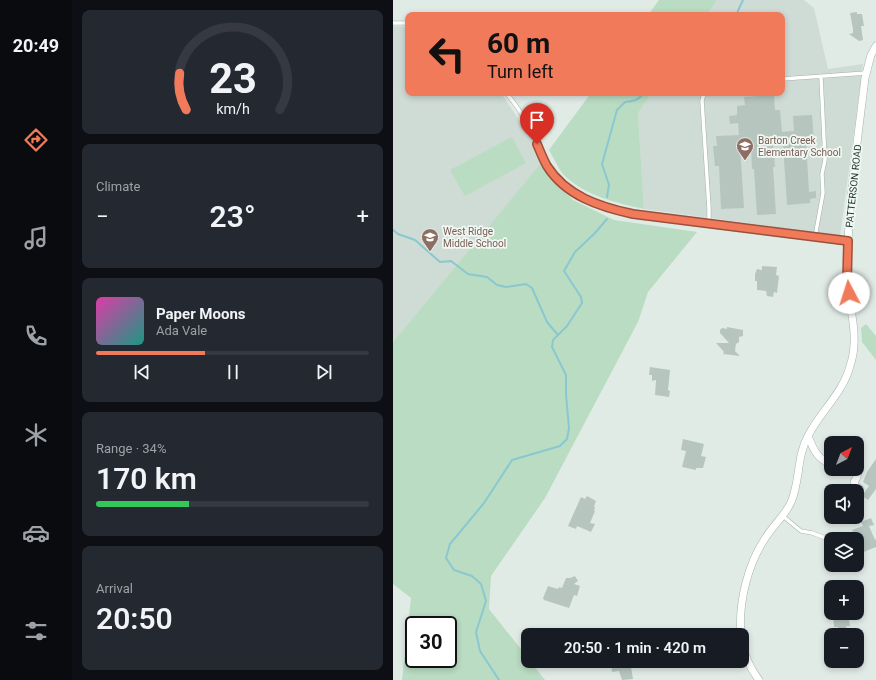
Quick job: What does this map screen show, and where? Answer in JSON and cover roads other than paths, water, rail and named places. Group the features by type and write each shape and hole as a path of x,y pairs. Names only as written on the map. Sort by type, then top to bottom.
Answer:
{"street":[{"name":"PATTERSON ROAD","path":"741,628 745,590 757,552 767,535 784,517 792,500 801,451 807,436 841,386 850,367 855,341 847,282 848,241 866,73 871,55 876,46"},
{"path":"807,436 815,453 824,462"},
{"name":"PATTERSON ROAD","path":"749,664 759,680"}],"lane":[{"path":"393,23 405,23"},
{"path":"785,79 866,73"},
{"path":"815,237 823,193 825,160 821,77"},
{"path":"509,96 526,121 547,166 555,177 570,191 589,201 613,210 633,214 848,241"},
{"path":"703,96 702,101 709,223"},
{"path":"784,517 801,531 824,538"}],"waterway":[{"path":"737,12 743,0"},
{"path":"607,197 609,185 602,164 617,110 625,102 633,101 641,96"},
{"path":"499,680 480,651 476,632 486,601 481,584 472,576 454,570 446,558 450,544 484,503 512,460 560,446 567,439 569,428 566,375 552,347 553,340 567,326 582,303 581,297 564,271 575,252 607,219"},
{"path":"393,230 398,234 415,240 440,262 451,261 468,274 487,277 497,285 506,287 526,284 532,288 547,322 558,335"}],"place":[{"name":"Barton Creek Elementary School","path":"745,161"},
{"name":"West Ridge Middle School","path":"430,252"}]}
